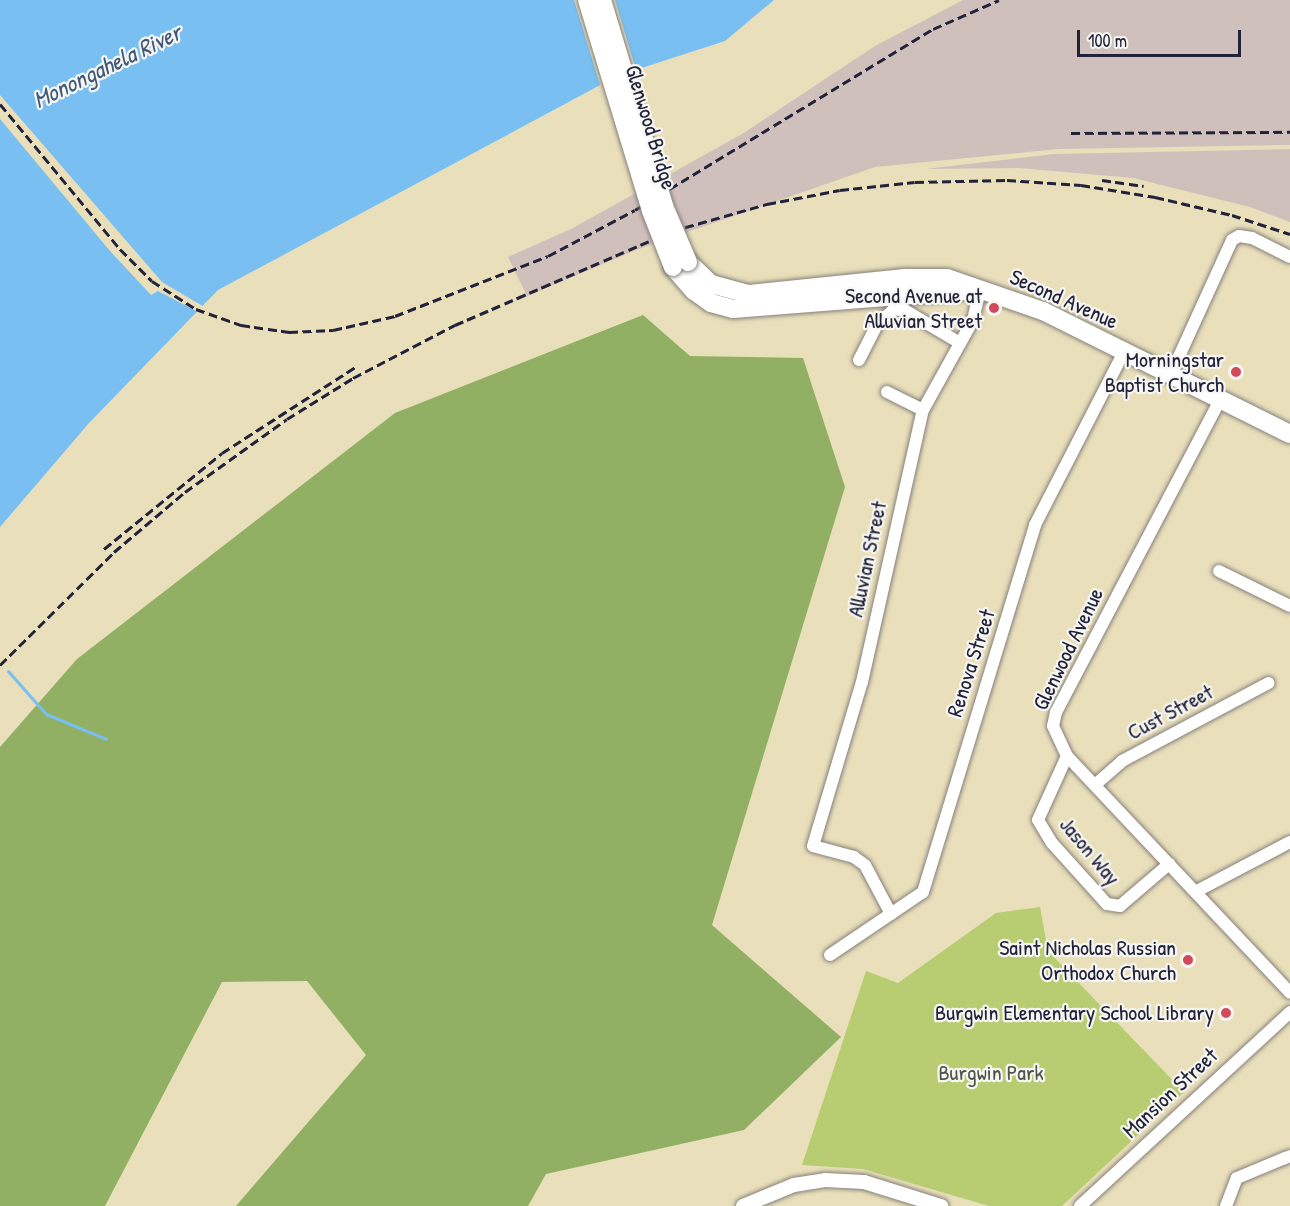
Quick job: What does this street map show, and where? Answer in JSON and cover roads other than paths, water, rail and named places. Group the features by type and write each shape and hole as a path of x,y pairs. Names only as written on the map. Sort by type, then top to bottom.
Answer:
{"main road":[{"name":"Glenwood Bridge","path":"587,0 651,211 680,265"},
{"name":"Glenwood Bridge","path":"602,0 680,265"},
{"name":"Second Avenue","path":"680,265 711,284 749,294 925,277 947,278 1043,311 1290,434"}],"street":[{"path":"1171,374 1232,240 1239,236 1252,238 1290,257"},
{"name":"Alluvian Street","path":"891,914 865,865 854,857 813,846 862,682 923,410 973,320 980,290"},
{"path":"859,360 877,326 894,309 906,311 960,343"},
{"name":"Renova Street","path":"830,955 923,892 1035,525 1124,352"},
{"path":"887,392 923,410"},
{"name":"Glenwood Avenue","path":"1220,400 1053,719 1057,739 1067,756 1197,891 1290,993"},
{"path":"1219,571 1290,606"},
{"name":"Cust Street","path":"1096,784 1122,761 1269,683"},
{"name":"Jason Way","path":"1067,756 1038,820 1052,843 1110,906 1120,906 1169,864"},
{"path":"1197,891 1290,842"},
{"name":"Mansion Street","path":"1080,1206 1290,1012"},
{"path":"1226,1206 1237,1178 1290,1156"},
{"path":"743,1206 794,1185 825,1180 864,1182 941,1206"}],"water":[{"name":"Monongahela River","path":"0,0 774,0 725,41 617,76 218,290 89,423 0,527"}],"waterway":[{"path":"8,671 46,714 106,739"}],"railway":[{"path":"0,104 120,249 152,281 196,309 241,325 289,332 333,330 395,316 548,256 635,210 933,29 999,0"},
{"path":"1071,133 1290,132"},
{"path":"0,665 114,552 185,492 287,419 353,378 455,325 672,231 767,204 840,190 915,182 1007,180 1081,185 1155,197 1232,215 1290,234"},
{"path":"1102,180 1144,186"},
{"path":"104,549 222,453 357,366"}],"place":[{"name":"Second Avenue at Alluvian Street","path":"994,308"},
{"name":"Morningstar Baptist Church","path":"1236,372"},
{"name":"Saint Nicholas Russian Orthodox Church","path":"1188,960"},
{"name":"Burgwin Elementary School Library","path":"1226,1013"}],"park label":[{"name":"Burgwin Park","path":"991,1073"}]}
